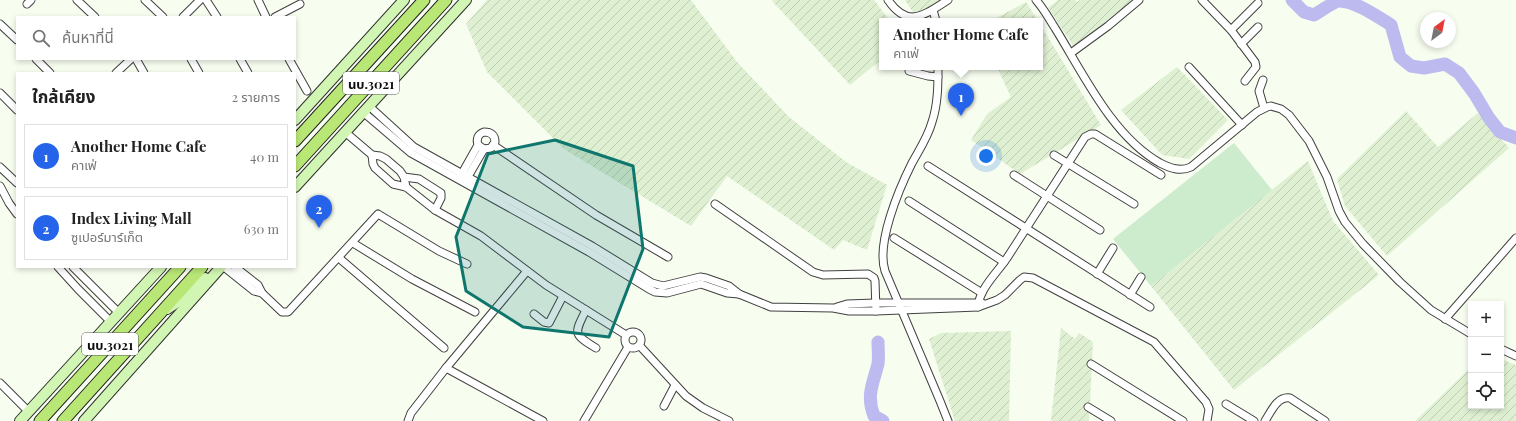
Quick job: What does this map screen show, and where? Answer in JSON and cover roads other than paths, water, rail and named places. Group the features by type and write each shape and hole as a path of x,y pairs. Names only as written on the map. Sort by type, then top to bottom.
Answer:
{"main road":[{"name":"นบ.3021","path":"296,119 404,0"},
{"name":"นบ.3021","path":"296,140 424,0"},
{"name":"นบ.3021","path":"296,165 446,0"},
{"name":"นบ.3021","path":"296,185 466,0"},
{"name":"นบ.3021","path":"20,421 111,322 117,311 160,268"},
{"name":"นบ.3021","path":"40,421 179,268"},
{"name":"นบ.3021","path":"63,421 201,268"},
{"path":"161,313 179,301 216,268"},
{"name":"นบ.3021","path":"84,421 221,268"}],"street":[{"path":"77,0 92,16"},
{"path":"145,0 162,16"},
{"path":"184,16 200,0"},
{"path":"206,0 217,16"},
{"path":"258,0 266,16"},
{"path":"888,0 898,13 909,18 917,17 933,10 948,0"},
{"path":"1071,54 1139,0"},
{"path":"1202,0 1231,30 1256,65 1245,81"},
{"path":"1039,1 1102,104 1121,130 1153,159 1169,167 1183,170 1191,168 1257,112 1271,106 1281,109 1296,123 1308,141 1327,177 1339,211 1345,222 1363,244 1400,282 1431,310 1468,332"},
{"path":"1231,30 1258,3"},
{"path":"277,16 300,4"},
{"path":"933,10 935,18"},
{"path":"0,24 16,39"},
{"path":"1241,44 1258,27"},
{"path":"37,60 49,72"},
{"path":"117,72 130,60"},
{"path":"137,60 143,72"},
{"path":"192,60 198,72"},
{"path":"241,60 247,72"},
{"path":"290,60 307,91"},
{"path":"1188,67 1242,125"},
{"path":"938,70 936,104 933,121 903,183 887,230 883,247 883,267 948,421"},
{"path":"909,71 928,76 938,76"},
{"path":"1263,80 1259,91 1264,108"},
{"path":"0,93 16,109"},
{"path":"366,109 412,150 652,283 663,286 679,286 700,277 706,278 729,286 739,294 771,307 833,308 849,311 903,313 978,304"},
{"path":"345,132 372,155 380,156 386,159 400,171 404,177 406,187"},
{"path":"481,147 477,138 484,132 491,133 493,135 495,142 494,145"},
{"path":"978,304 982,293 1048,196 1085,137 1095,134 1161,175"},
{"path":"481,147 488,149 494,145"},
{"path":"494,145 596,215 668,257"},
{"path":"463,179 481,147"},
{"path":"372,155 375,168 393,184 406,187 435,210 481,236 563,296 626,335"},
{"path":"1054,155 1134,204"},
{"path":"928,166 1150,307"},
{"path":"0,167 16,182"},
{"path":"1014,175 1100,230"},
{"path":"404,177 419,178 441,193 441,198 435,210"},
{"path":"0,186 16,213"},
{"path":"909,201 1004,262"},
{"path":"715,204 813,272 823,275 868,274 872,276 875,281 876,311"},
{"path":"236,268 258,285 262,293 282,312 288,312 353,243 378,214 439,252 467,264"},
{"path":"894,238 982,293"},
{"path":"1445,319 1516,238"},
{"path":"353,243 412,279 475,312"},
{"path":"1097,274 1113,248"},
{"path":"339,258 444,348"},
{"path":"59,268 111,322"},
{"path":"74,268 117,311"},
{"path":"223,268 254,291 262,293"},
{"path":"408,421 411,414 446,368 527,271"},
{"path":"72,282 81,275"},
{"path":"833,308 847,304 875,303 987,304 997,300 1024,277 1033,278 1148,338 1159,346 1206,402 1210,415 1207,421"},
{"path":"1130,295 1141,277"},
{"path":"534,314 544,322 548,323 563,296"},
{"path":"586,310 578,325 578,335 596,348"},
{"path":"626,335 633,331 638,333 641,340 639,345 634,348 628,347"},
{"path":"626,335 625,343 628,347"},
{"path":"639,345 686,396 729,421"},
{"path":"584,421 628,347"},
{"path":"1504,350 1516,356"},
{"path":"1091,364 1183,421"},
{"path":"446,368 543,421"},
{"path":"0,383 29,412"},
{"path":"664,406 675,385"},
{"path":"1265,421 1279,400 1290,398 1324,421"},
{"path":"1226,404 1254,421"},
{"path":"1088,407 1110,421"}],"waterway":[{"path":"1292,0 1304,12 1314,15 1338,1 1344,1 1366,10 1391,25 1400,57 1411,66 1424,68 1445,64 1459,73 1500,132 1516,138"},
{"path":"878,342 878,364 870,396 874,416 883,421"}],"place":[{"name":"Another Home Cafe","path":"961,116"},
{"name":"Index Living Mall","path":"319,228"}]}
